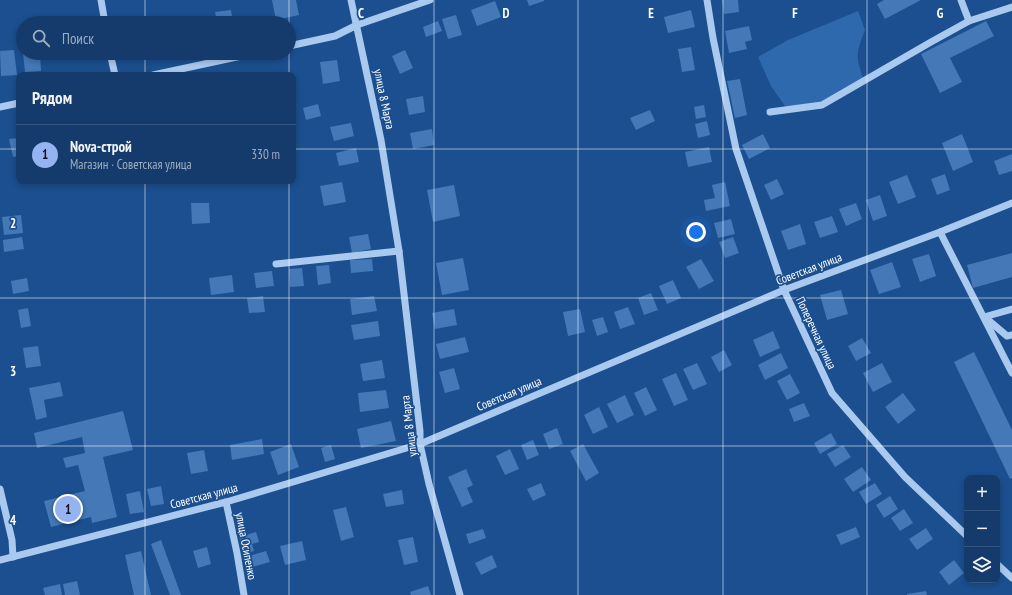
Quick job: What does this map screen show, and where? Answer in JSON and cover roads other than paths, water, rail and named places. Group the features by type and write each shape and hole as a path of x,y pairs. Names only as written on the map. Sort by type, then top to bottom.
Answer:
{"street":[{"path":"101,0 104,16"},
{"name":"улица 8 Марта","path":"351,0 381,140 399,251 420,430 420,444 429,484 460,595"},
{"path":"296,45 336,36 357,25 430,0"},
{"name":"Поперечная улица","path":"707,0 713,38 736,149 784,290 832,393 905,477 964,533"},
{"path":"961,0 969,21"},
{"path":"770,112 822,105 969,21 1012,6"},
{"path":"112,60 114,72"},
{"path":"168,72 224,60"},
{"path":"0,107 16,104"},
{"name":"Советская улица","path":"0,560 226,502 420,444 784,290 940,232 1012,203"},
{"path":"940,232 1012,373"},
{"path":"276,264 399,251"},
{"path":"984,317 1012,309"},
{"path":"984,317 1007,336 1012,335"},
{"path":"0,489 12,540 13,557"},
{"name":"улица Осипенко","path":"226,502 238,553 244,595"},
{"path":"1000,567 1012,578"}],"place":[{"name":"Nova-строй","path":"68,509"}]}
